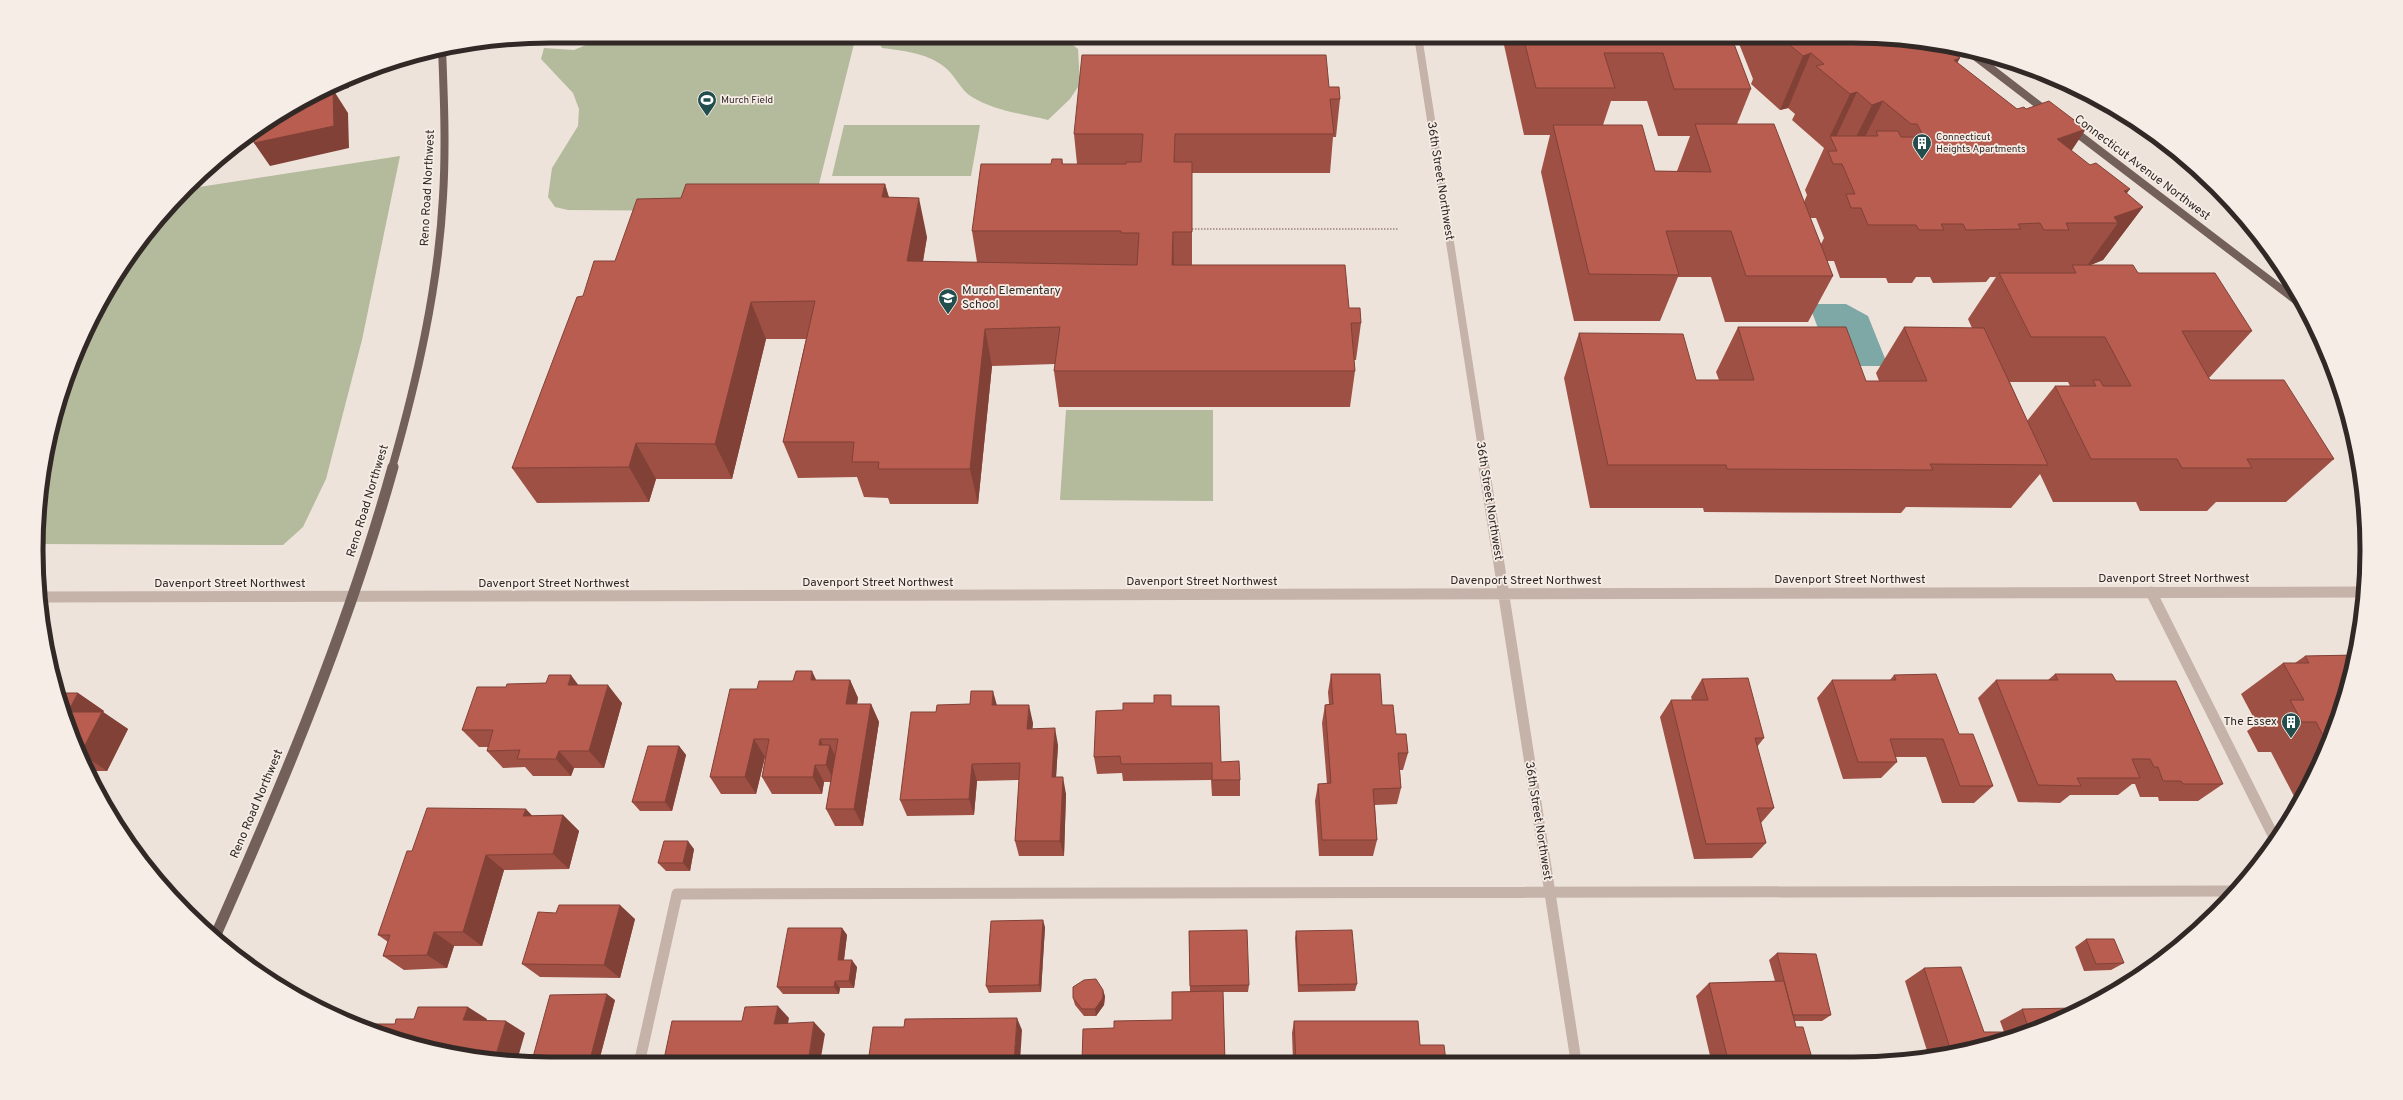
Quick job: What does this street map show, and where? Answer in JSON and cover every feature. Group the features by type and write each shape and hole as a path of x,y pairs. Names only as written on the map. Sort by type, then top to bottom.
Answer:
{"main road":[{"name":"Reno Road Northwest","path":"217,932 288,765 351,597 371,543 407,422 431,305 442,216 445,161 445,92 442,55"},
{"name":"Connecticut Avenue Northwest","path":"1979,59 2292,298"}],"street":[{"name":"36th Street Northwest","path":"1419,43 1575,1057"},
{"path":"2150,592 2273,835"},
{"name":"Davenport Street Northwest","path":"45,597 2358,592"},
{"path":"641,1057 677,894 2228,891"}],"path":[{"path":"1192,229 1398,229"}],"green space":[{"name":"Murch Field","path":"590,43 854,43 812,212 568,210 555,207 548,197 552,168 578,126 579,109 573,93 541,59 544,48 574,50"},
{"path":"879,43 1071,43 1078,49 1080,84 1070,99 1048,120 1009,112 990,106 972,97 965,91 948,70 941,64 925,56 882,48"},
{"path":"844,125 980,125 971,176 832,176"},
{"path":"400,156 362,340 326,479 303,527 283,545 43,544 47,484 53,451 60,419 82,356 95,326 128,268 148,241 195,188"},
{"path":"1066,410 1213,410 1213,501 1060,500"}],"water":[{"path":"1809,304 1846,304 1868,316 1888,366 1832,366"}],"building":[{"path":"1525,43 1734,43 1751,89 1674,89 1663,53 1604,53 1615,88 1536,88"},
{"path":"1787,43 1886,44 1919,47 1954,53 1960,58 1954,60 2017,109 2024,107 2026,109 2049,101 2086,129 2057,139 2090,165 2096,163 2130,189 2124,191 2143,207 2114,217 2118,223 2066,223 2069,230 2044,230 2040,223 2018,224 2021,229 1966,230 1963,224 1941,224 1944,230 1919,230 1916,225 1868,225 1861,208 1851,208 1846,194 1855,194 1842,164 1833,164 1828,151 1837,151 1830,136 1878,136 1876,131 1898,131 1901,137 1924,137 1917,124 1911,124 1883,101 1872,105 1857,92 1850,94 1816,66 1824,64 1811,53 1803,56"},
{"path":"1082,55 1326,55 1329,87 1339,87 1340,99 1330,99 1334,134 1175,134 1174,162 1192,162 1192,232 1173,232 1172,265 1345,265 1349,308 1360,308 1361,323 1351,323 1355,371 1054,371 1060,327 985,329 970,469 878,469 879,462 852,462 854,442 783,442 815,301 751,302 715,444 636,443 629,467 512,468 577,297 583,296 594,261 615,261 637,199 681,198 686,184 885,184 882,197 919,198 907,261 1137,265 1139,233 1121,233 1121,231 972,231 981,164 1051,164 1052,159 1062,159 1062,164 1126,164 1126,162 1141,162 1143,134 1074,134"},
{"path":"333,92 334,126 254,143 254,138 268,128 296,111"},
{"path":"1695,124 1774,124 1833,276 1746,276 1731,231 1666,231 1679,275 1589,274 1553,125 1642,125 1655,171 1711,172"},
{"path":"2072,265 2133,265 2138,273 2215,273 2252,331 2182,331 2210,380 2284,380 2334,459 2247,459 2252,468 2182,468 2177,459 2091,459 2055,386 2096,386 2093,380 2100,380 2103,386 2131,386 2105,337 2031,337 1999,273 2076,273"},
{"path":"1738,327 1846,327 1866,381 1927,381 1904,327 1984,328 2048,465 1930,464 1933,470 1727,469 1726,465 1608,465 1579,333 1683,334 1696,380 1754,380"},
{"path":"2349,655 2343,681 2324,737 2316,722 2302,722 2290,700 2304,700 2283,663 2309,663 2305,656"},
{"path":"796,671 812,671 811,680 850,680 846,704 871,704 854,809 826,809 838,739 820,739 819,745 830,745 826,765 815,765 813,777 762,777 769,739 754,739 745,777 710,777 730,689 757,689 759,681 793,681"},
{"path":"1331,674 1380,674 1382,705 1393,705 1396,734 1406,734 1408,753 1398,753 1401,788 1373,789 1377,840 1322,840 1318,784 1331,783 1325,705 1333,704"},
{"path":"1936,674 1959,734 1973,734 1993,786 1960,786 1943,739 1890,739 1897,762 1858,762 1832,680 1896,680 1894,675"},
{"path":"2055,674 2112,674 2116,681 2176,681 2223,784 2183,784 2181,781 2163,781 2158,767 2154,767 2150,759 2132,759 2140,778 2077,778 2081,786 2038,785 1996,680 2058,680"},
{"path":"549,675 571,675 568,685 608,685 589,751 559,751 556,759 517,759 520,750 487,751 493,730 462,730 477,687 506,687 507,684 546,683"},
{"path":"1748,678 1764,738 1755,738 1774,808 1757,808 1766,843 1706,844 1671,700 1708,700 1702,679"},
{"path":"971,691 993,691 992,705 1029,705 1027,729 1055,728 1052,777 1063,777 1060,841 1015,841 1020,763 972,764 969,799 900,800 911,712 936,712 937,705 970,704"},
{"path":"64,693 78,693 69,710"},
{"path":"1154,695 1171,695 1171,706 1219,706 1221,762 1239,761 1240,780 1212,780 1212,763 1121,764 1120,756 1094,757 1096,711 1123,710 1123,703 1154,703"},
{"path":"70,712 102,712 84,748"},
{"path":"648,746 679,746 665,802 632,802"},
{"path":"427,808 526,809 523,816 563,815 553,854 486,855 463,932 434,932 427,955 383,956 390,935 378,935 407,851 412,851"},
{"path":"664,841 688,841 683,863 658,863"},
{"path":"559,905 620,905 604,965 522,964 538,912 556,913"},
{"path":"1043,920 1039,985 986,986 991,921"},
{"path":"788,928 842,928 838,960 852,960 849,981 835,981 834,987 777,987"},
{"path":"1247,930 1249,985 1190,986 1189,931"},
{"path":"1352,930 1357,984 1299,985 1296,931"},
{"path":"2086,939 2114,939 2124,963 2096,964"},
{"path":"1777,953 1816,954 1831,1015 1793,1015"},
{"path":"1961,967 1984,1032 2010,1032 1984,1040 1950,1047 1924,968"},
{"path":"1096,979 1103,990 1103,998 1095,1009 1082,1009 1073,998 1073,987 1084,980"},
{"path":"1784,981 1796,1027 1803,1027 1812,1057 1727,1057 1709,983"},
{"path":"1223,991 1225,1057 1082,1057 1083,1029 1114,1028 1114,1021 1172,1020 1172,992"},
{"path":"607,994 591,1056 533,1056 550,995"},
{"path":"778,1006 774,1024 814,1022 809,1057 664,1057 672,1021 742,1021 745,1007"},
{"path":"418,1007 468,1007 463,1020 506,1021 496,1054 419,1040 372,1024 395,1024 396,1019 414,1019"},
{"path":"2070,1008 2028,1026 2022,1009"},
{"path":"1017,1018 1014,1057 869,1057 873,1027 904,1027 905,1019"},
{"path":"1294,1021 1418,1021 1420,1045 1444,1045 1446,1057 1296,1057"}],"place":[{"name":"Murch Field","path":"707,117"},
{"name":"Connecticut Heights Apartments","path":"1922,160"},
{"name":"Murch Elementary School","path":"948,315"},
{"name":"The Essex","path":"2291,739"}]}
